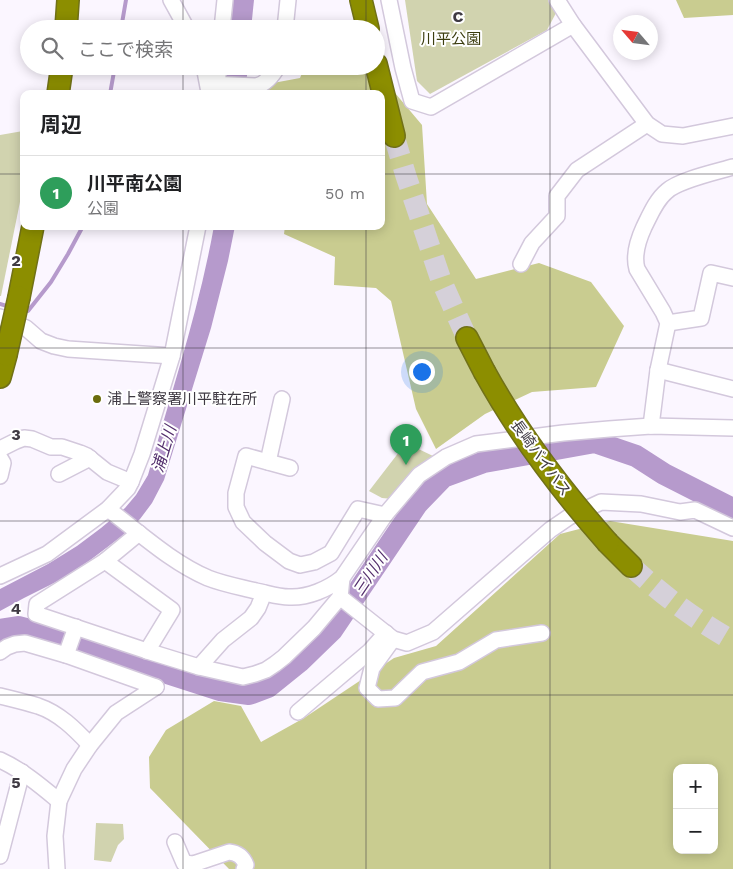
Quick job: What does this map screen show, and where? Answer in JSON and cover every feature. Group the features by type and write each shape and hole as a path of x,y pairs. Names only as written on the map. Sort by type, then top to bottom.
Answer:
{"highway":[{"path":"57,20 59,0"},
{"path":"67,20 68,0"},
{"path":"361,0 366,20"},
{"path":"50,90 52,75"},
{"path":"59,90 61,75"},
{"path":"379,75 382,90"},
{"path":"385,100 394,136"},
{"path":"15,295 24,230"},
{"path":"0,377 3,351 15,295 32,230"},
{"name":"長崎バイパス","path":"467,338 510,415 545,465 586,518 630,566"}],"street":[{"path":"171,0 181,20"},
{"path":"223,20 225,0"},
{"path":"286,20 288,0"},
{"path":"389,0 412,101 431,107 573,25"},
{"path":"557,0 573,25 647,124 662,134 683,136 733,126"},
{"path":"207,75 212,87"},
{"path":"212,87 216,75"},
{"path":"212,87 257,86 268,80 272,75"},
{"path":"522,264 532,243 557,216 557,196 577,170 647,124"},
{"path":"651,426 658,370 668,323 636,269 636,250 641,234 655,206 666,191 676,185 733,167"},
{"path":"0,576 48,554 108,509 128,488 142,454 172,356 197,230"},
{"path":"668,323 701,318 711,272 733,278"},
{"path":"0,317 26,328 41,341 54,346 68,349 172,356"},
{"path":"658,370 733,389"},
{"path":"268,462 282,399"},
{"path":"108,509 163,552 202,575 264,593 288,598 298,597 327,588 342,578 386,515 419,475 446,457 476,444 563,432 651,426 733,428"},
{"path":"0,449 16,440 32,439 51,447 62,447 80,453 90,458 107,472 131,482"},
{"path":"290,468 246,456 236,493 236,507 243,522 289,561 300,565 314,562 331,553 358,509 386,515"},
{"path":"0,458 3,464 0,476"},
{"path":"59,474 90,458"},
{"path":"340,597 390,636 407,643 433,632 550,530 569,517 602,502 641,504 680,512 695,510 733,528"},
{"path":"138,532 105,561 37,604 36,614 146,651 199,667 243,677 266,670 284,657 314,628 340,597 342,578"},
{"path":"105,561 172,610 146,651"},
{"path":"199,667 223,640 251,618 258,608 264,593"},
{"path":"66,655 76,627"},
{"path":"390,636 372,668 367,688 378,699 395,698 422,672 459,662 496,640 542,633"},
{"path":"298,712 390,636"},
{"path":"0,652 6,647 15,644 25,644 66,655 156,687 116,713 90,745 74,769 60,801 55,836 57,869"},
{"path":"0,696 39,706 59,717 76,730 90,745"},
{"path":"0,760 22,772 60,801"},
{"path":"0,856 22,772"},
{"path":"175,842 184,863 193,864 229,852 235,852 244,860 246,865 244,869"}],"green space":[{"name":"川平公園","path":"405,0 550,0 556,13 547,30 430,94 417,81"},
{"path":"676,0 733,0 733,15 684,18"},
{"path":"301,75 382,75 422,125 427,204 476,279 539,263 591,282 624,326 596,387 532,392 485,414 436,449 416,409 391,301 376,288 334,285 335,257 284,234 284,230 385,230 385,90 258,90 257,86 300,78"},
{"path":"20,132 20,202 1,296 0,296 0,135"},
{"path":"406,443 433,456 412,474 393,499 382,498 369,491"},
{"path":"610,521 733,541 733,869 229,869 150,788 149,757 166,730 214,701 241,706 261,742 304,718 394,658 436,646 560,534"},
{"path":"96,823 123,824 124,839 118,845 111,862 94,860"}],"water":[{"path":"233,0 254,0 252,20 231,20"},
{"path":"226,75 247,75 245,90 224,90"},
{"name":"浦上川","path":"213,230 234,230 211,328 164,480 152,503 140,519 122,536 89,561 58,581 0,611 0,589 48,564 101,528 125,508 136,495 148,475 193,320"}],"waterway":[{"path":"123,20 126,0"},
{"path":"111,90 113,75"},
{"path":"24,310 28,311 51,282 81,230"},
{"path":"0,304 10,307"},
{"name":"三川川","path":"0,630 18,627 49,635 220,690 249,694 268,687 299,662 332,630 417,504 443,477 484,462 595,442 636,456 664,474 733,509"}],"tunnel":[{"path":"394,136 441,280 467,338"},
{"path":"631,566 680,606 733,641"}],"place":[{"name":"浦上警察署川平駐在所","path":"97,399"},
{"name":"川平南公園","path":"406,465"}]}
